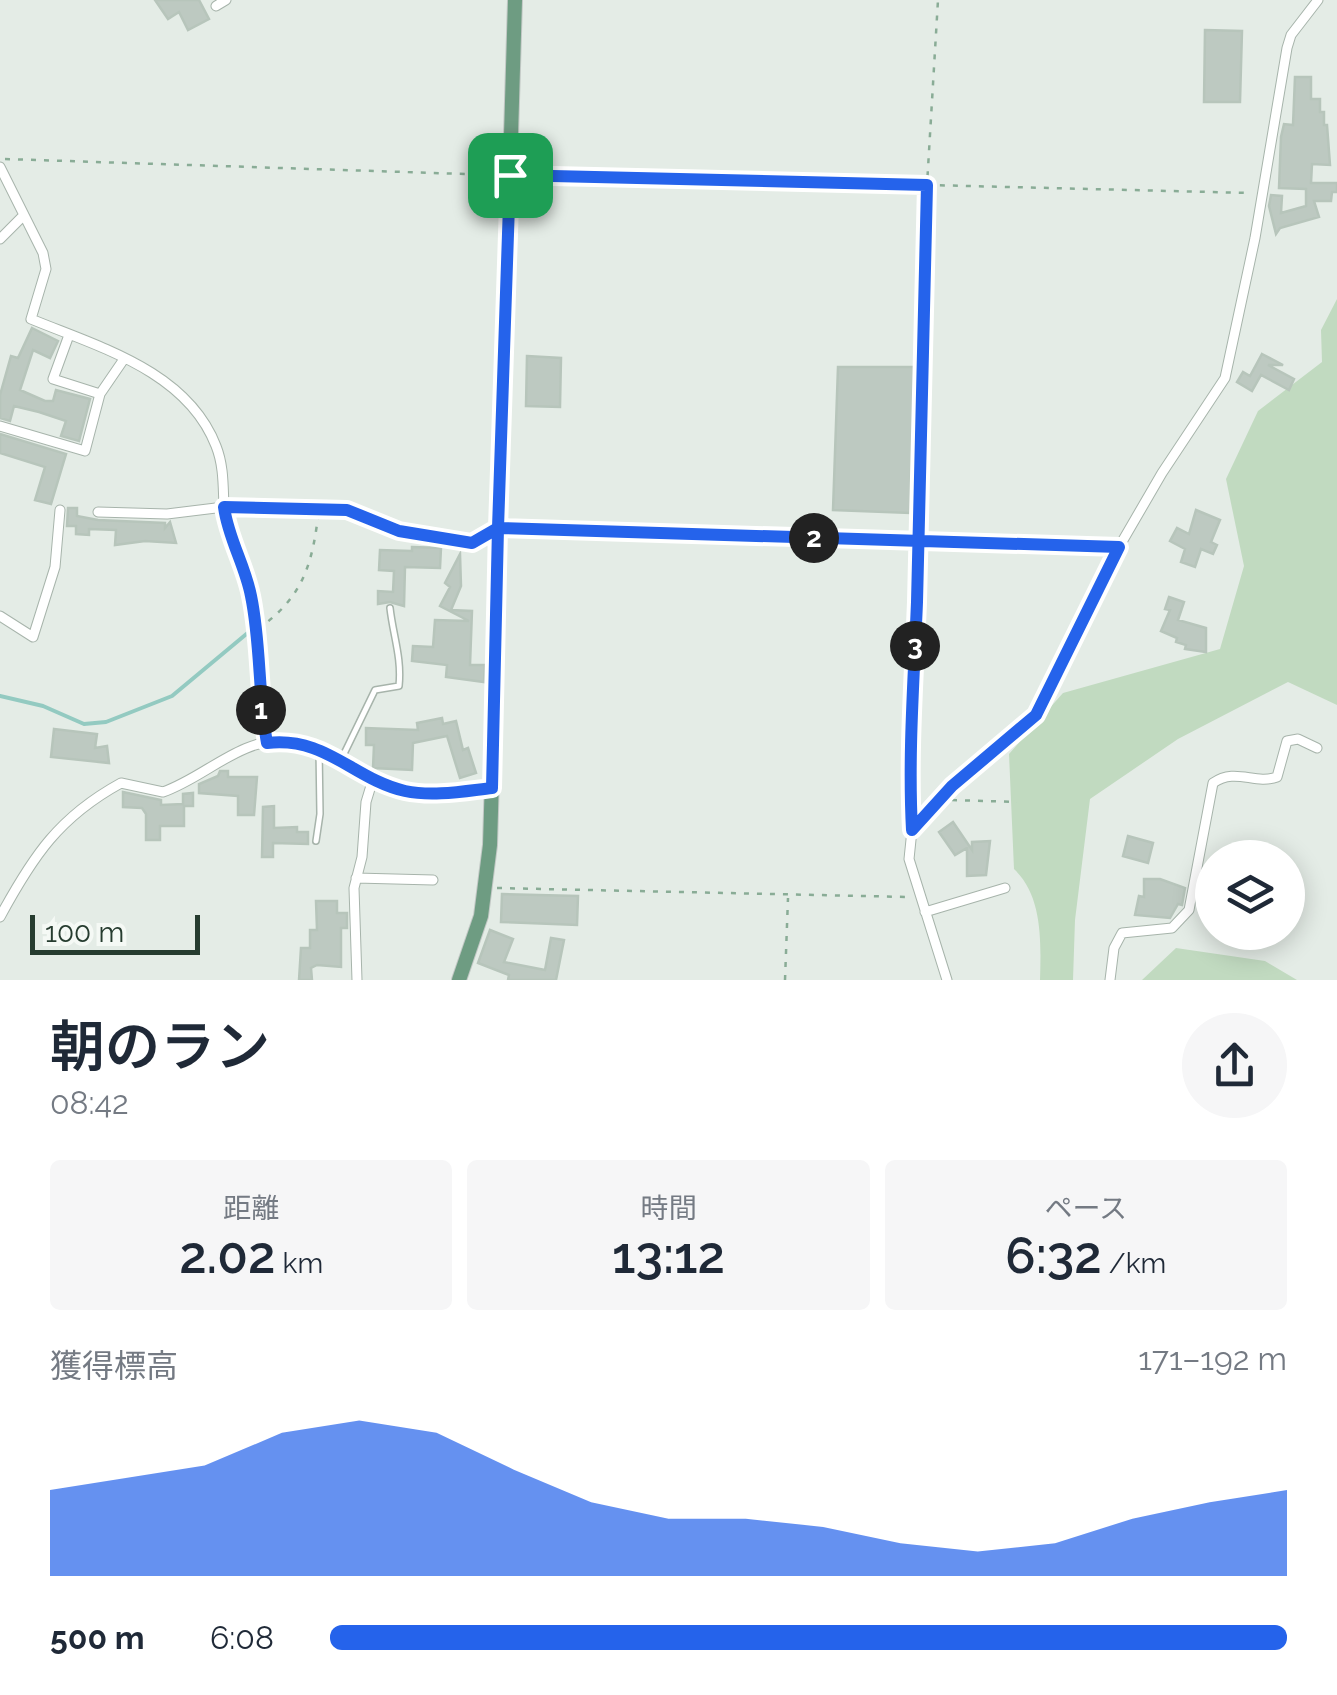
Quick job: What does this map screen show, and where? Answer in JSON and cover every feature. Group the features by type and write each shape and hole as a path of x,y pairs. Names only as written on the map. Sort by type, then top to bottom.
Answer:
{"main road":[{"path":"459,980 487,888 515,0"}],"street":[{"path":"216,6 226,0"},
{"path":"947,980 910,858 912,830 940,798 1036,715 1119,547 1225,378 1292,34 1318,0"},
{"path":"0,167 46,269 31,319 167,381 206,426 222,466 224,507 167,514 98,512"},
{"path":"0,239 24,215"},
{"path":"69,335 53,379 100,394"},
{"path":"0,426 85,451 100,394 124,359"},
{"path":"0,616 34,636 55,566 60,510"},
{"path":"1110,980 1114,948 1122,933 1172,928 1190,910 1214,783 1224,775 1267,780 1278,776 1288,741 1298,739 1317,748"},
{"path":"0,916 34,856 54,830 104,792 121,783 163,792 224,756 267,743 290,740 319,749 406,792 492,788"},
{"path":"356,980 356,878 366,802 373,779"},
{"path":"356,878 433,880"},
{"path":"925,912 1006,888"}],"lane":[{"path":"341,760 375,690 399,686 402,660 394,639 390,608"},
{"path":"316,840 320,814 319,749"}],"path":[{"path":"912,830 927,185 938,0"},
{"path":"0,158 1263,193"},
{"path":"267,743 258,692 257,630 244,566 224,507 347,510 399,531 472,543 498,528 1119,547"},
{"path":"257,630 277,616 294,595 313,560 319,507"},
{"path":"940,798 1016,802"},
{"path":"487,888 921,897"},
{"path":"785,980 788,897"}],"green space":[{"path":"1337,299 1337,705 1288,682 1178,739 1090,799 1075,920 1073,980 1040,980 1035,906 1014,869 1009,754 1063,693 1220,649 1244,566 1226,479 1258,411 1322,362 1321,330"},
{"path":"1176,948 1265,961 1297,980 1142,980"}],"building":[{"path":"155,0 199,0 209,19 188,30 179,12 168,19"},
{"path":"1205,30 1242,31 1240,102 1204,102"},
{"path":"1295,77 1311,77 1311,99 1320,99 1320,112 1324,112 1327,125 1330,165 1312,164 1311,183 1337,183 1337,192 1332,192 1331,201 1314,201 1319,217 1280,228 1276,234 1269,206 1271,195 1282,196 1281,213 1306,206 1306,189 1279,188 1281,137 1284,124 1293,125"},
{"path":"32,328 58,341 50,358 33,350 20,390 45,401 53,401 56,390 90,399 79,441 61,436 66,421 39,412 14,406 10,421 0,418 0,395 11,356 18,358"},
{"path":"1262,354 1283,365 1268,365 1294,379 1289,390 1261,375 1252,391 1237,382 1243,372 1250,376"},
{"path":"527,356 561,358 560,407 526,406"},
{"path":"838,367 914,367 910,513 833,510"},
{"path":"0,434 66,454 51,504 35,500 45,467 0,453"},
{"path":"68,508 77,508 77,516 98,520 165,523 165,528 170,522 176,543 145,541 115,545 116,530 89,529 89,535 76,534 76,526 67,526"},
{"path":"1196,510 1220,520 1211,542 1217,545 1213,554 1201,549 1195,567 1181,562 1185,549 1170,541 1177,528 1189,534"},
{"path":"412,547 441,548 440,568 405,567 404,606 378,604 378,591 393,592 394,571 379,570 380,550 412,551"},
{"path":"460,554 461,586 451,610 472,611 470,665 485,665 484,682 446,677 447,665 412,661 413,646 433,647 435,620 469,621 440,606 450,587 445,583"},
{"path":"1169,597 1184,602 1178,620 1206,628 1206,652 1185,649 1186,645 1176,642 1177,638 1161,631 1170,610 1165,609"},
{"path":"442,718 443,724 456,721 463,750 468,748 476,773 460,778 447,736 413,743 412,770 373,768 374,745 366,745 366,728 418,730 417,723"},
{"path":"54,729 97,734 95,748 107,746 109,763 51,757"},
{"path":"220,771 228,771 228,777 257,777 254,815 238,815 238,796 199,793 199,784 218,776"},
{"path":"123,792 161,800 161,805 183,804 183,794 193,793 193,806 184,806 184,826 160,826 160,840 146,840 146,814 142,808 123,807"},
{"path":"274,806 274,828 297,827 297,832 308,832 308,844 273,843 273,857 262,857 263,807"},
{"path":"953,822 972,850 972,842 990,841 986,875 967,876 967,848 955,855 939,832"},
{"path":"1128,836 1153,843 1148,863 1123,856"},
{"path":"1144,879 1160,879 1185,888 1182,905 1178,904 1170,918 1135,915 1139,896 1144,897"},
{"path":"502,894 578,896 577,925 501,922"},
{"path":"316,901 337,901 337,913 347,913 347,928 341,928 341,967 317,965 311,968 312,980 299,980 301,948 310,948 310,930 317,930"},
{"path":"490,930 513,939 504,962 545,970 551,938 564,940 556,980 508,980 509,975 478,963"}],"waterway":[{"path":"0,696 43,706 84,724 106,722 172,696 250,631"}],"route":[{"path":"510,175 498,528 472,543 399,531 347,510 224,507 251,596 257,630 258,692 267,743 290,740 322,750 373,779 406,792 492,788 498,528 918,542 1119,547 1036,715 952,786 912,830 910,804 918,542 923,370 927,185 510,175"}]}
